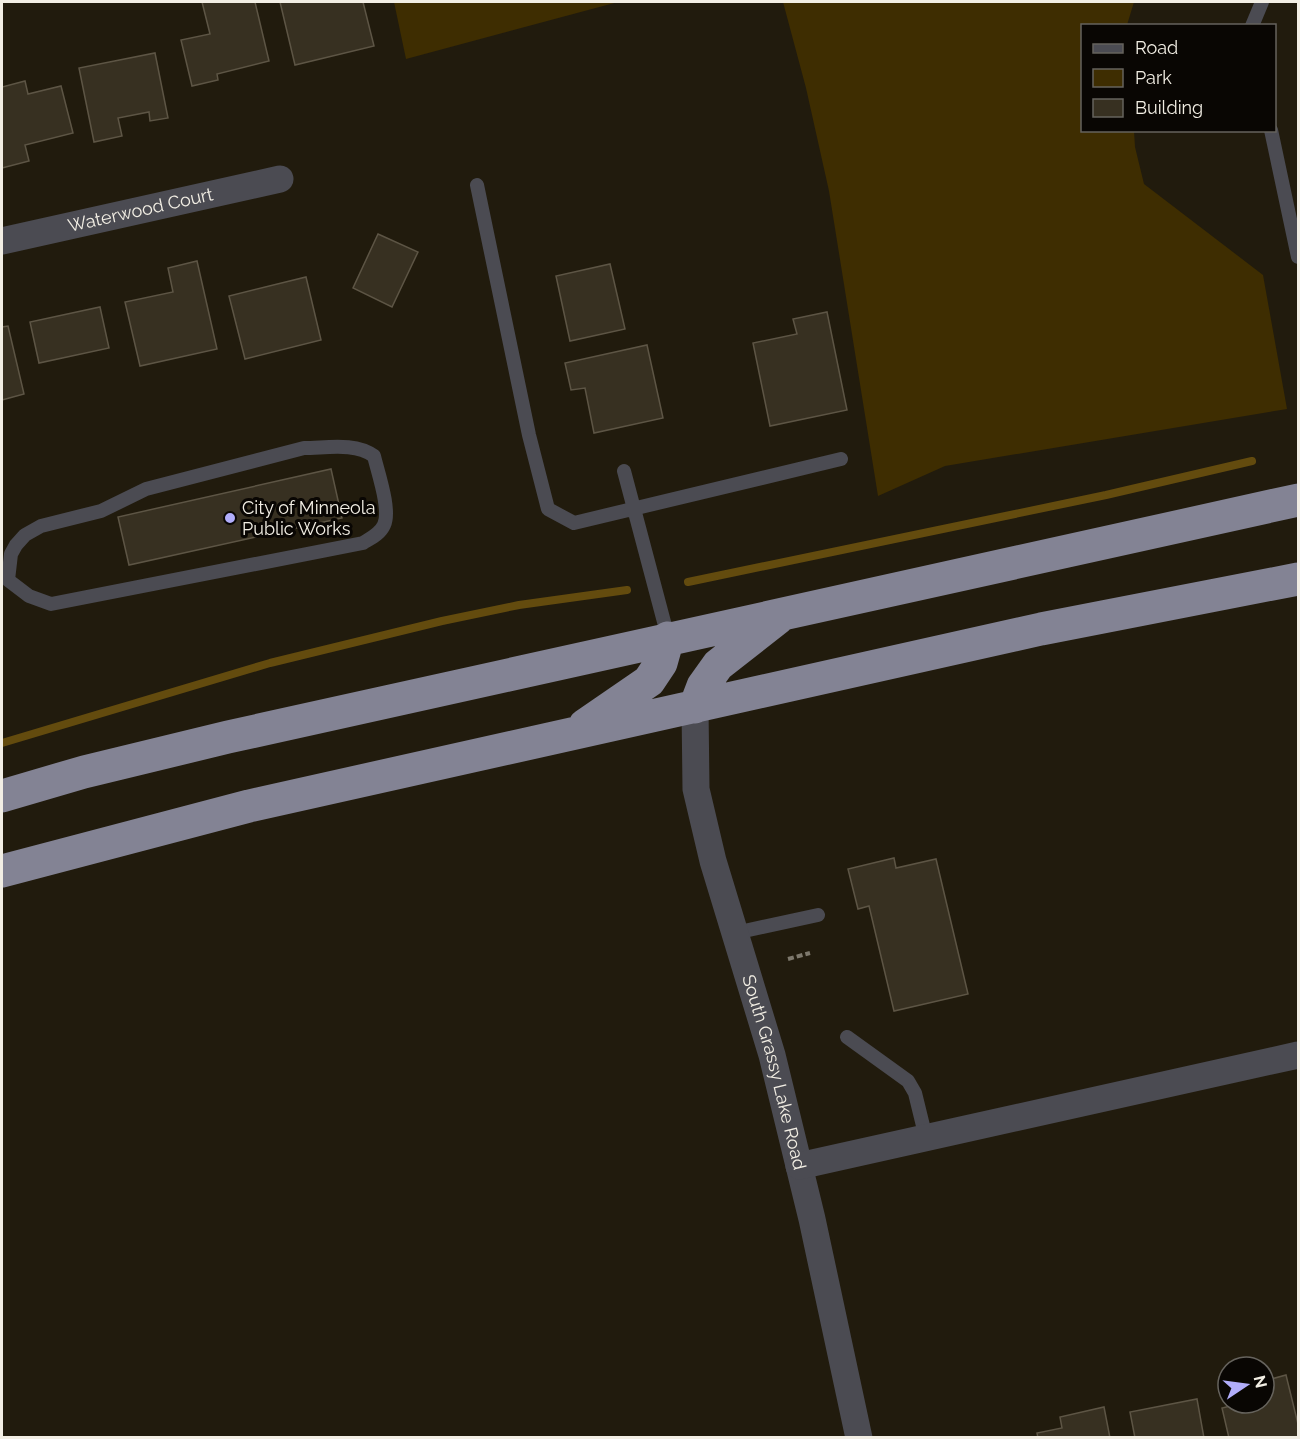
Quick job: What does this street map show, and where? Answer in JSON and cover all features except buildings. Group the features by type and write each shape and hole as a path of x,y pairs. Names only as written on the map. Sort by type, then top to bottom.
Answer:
{"highway":[{"path":"2,796 84,772 228,737 1299,500"},
{"path":"2,870 249,806 1041,629 1299,579"},
{"path":"695,708 703,686 718,665 784,613"},
{"path":"571,735 648,681 661,663 668,638"}],"street":[{"name":"Waterwood Court","path":"2,241 280,179"},
{"name":"South Grassy Lake Road","path":"695,708 696,789 713,861 772,1054 859,1437"},
{"path":"799,1166 1299,1055"}],"lane":[{"path":"1253,24 1262,2"},
{"path":"1271,132 1298,254"},
{"path":"477,185 529,435 548,509 574,523 841,459"},
{"path":"304,448 351,448 367,451 374,456 387,513 384,525 377,535 363,543 51,604 29,596 5,581 11,554 25,535 41,526 101,511 146,489 304,448"},
{"path":"624,471 668,638"},
{"path":"735,933 818,915"},
{"path":"847,1037 908,1081 915,1094 926,1138"}],"path":[{"path":"788,959 810,953"}],"green space":[{"path":"394,2 618,2 406,59"},
{"path":"783,2 1134,2 1127,24 1081,24 1081,132 1134,132 1135,147 1144,184 1263,275 1287,409 945,466 878,496 829,191 806,88"}],"waterway":[{"path":"688,582 1106,495 1252,461"},
{"path":"2,743 270,663 442,621 519,605 627,590"}],"place":[{"name":"City of Minneola Public Works","path":"230,518"}]}
